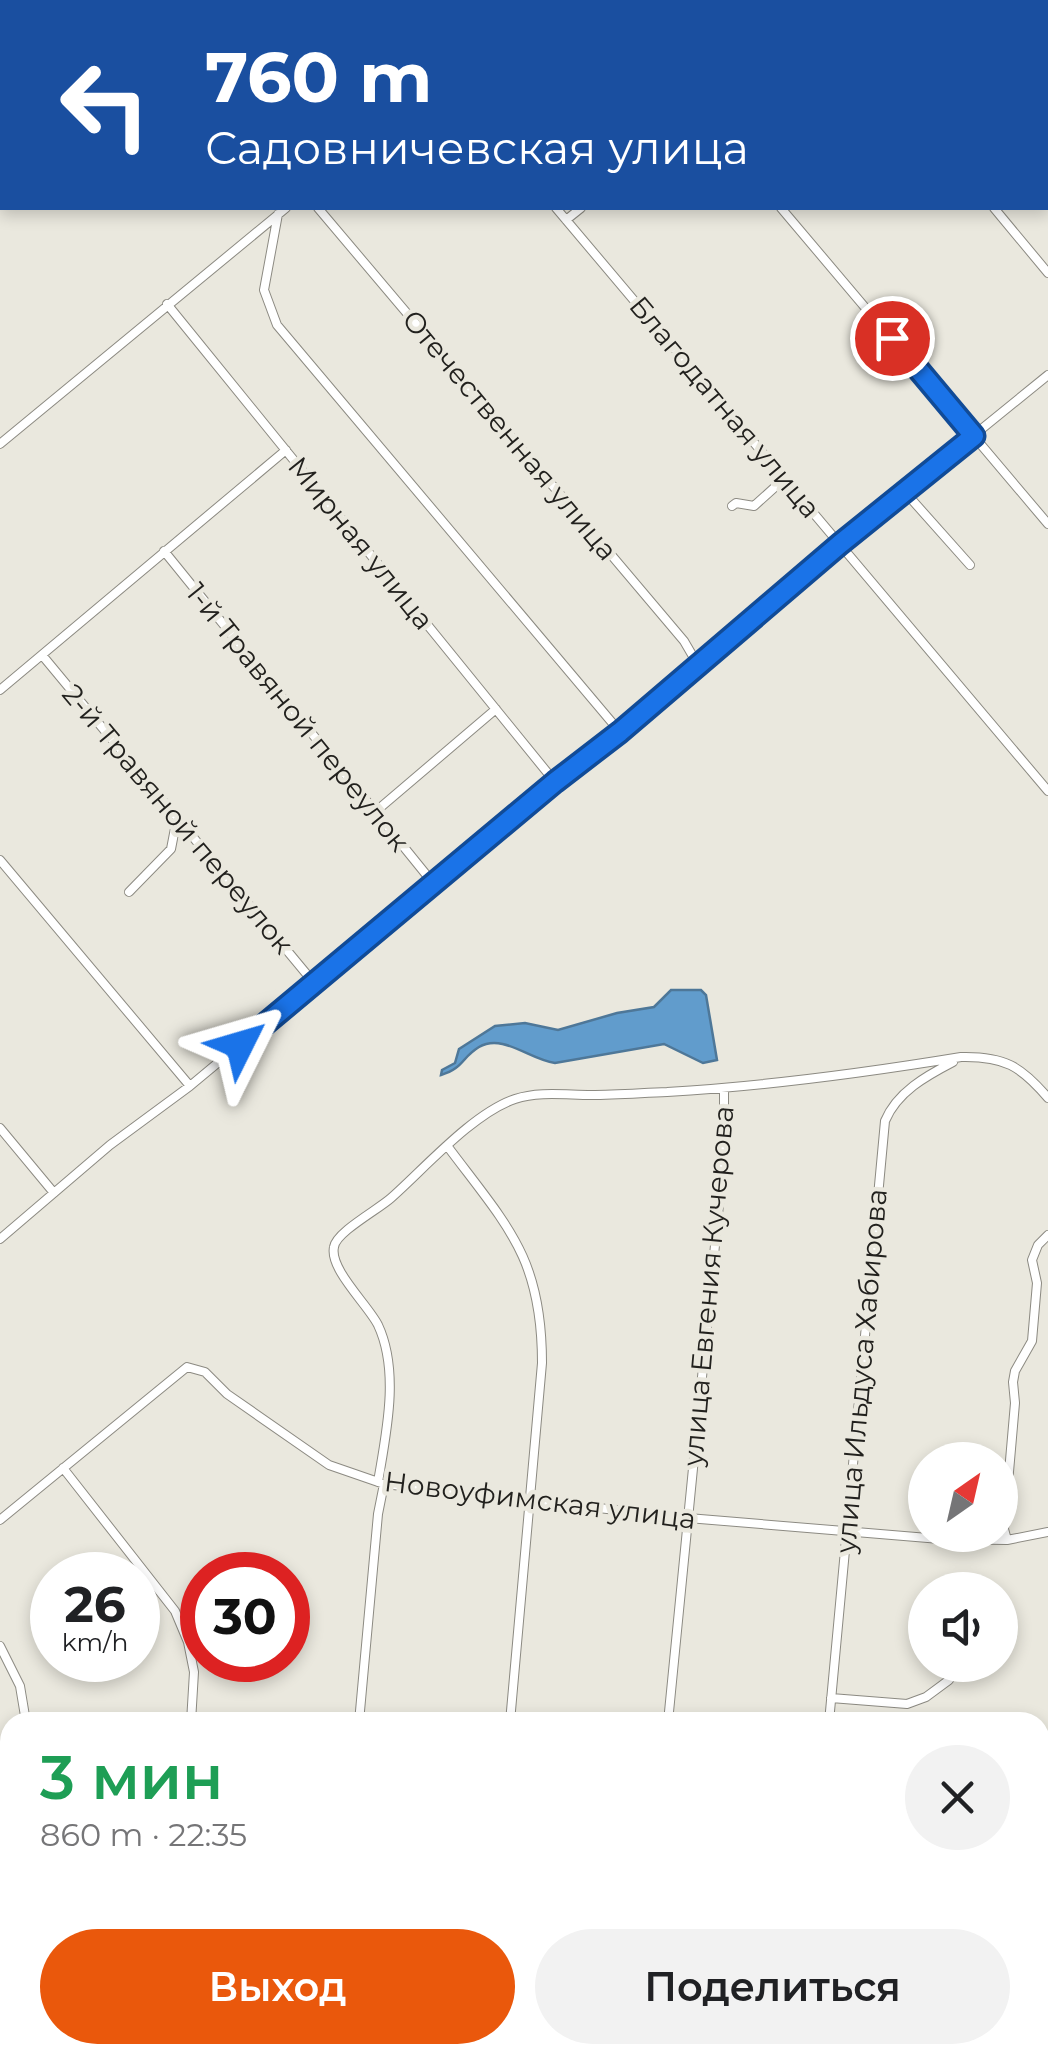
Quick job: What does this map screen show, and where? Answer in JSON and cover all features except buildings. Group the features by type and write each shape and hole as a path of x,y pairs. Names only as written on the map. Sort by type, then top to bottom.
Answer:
{"street":[{"name":"Отечественная улица","path":"320,210 684,640 698,665"},
{"name":"Благодатная улица","path":"558,210 1048,791"},
{"path":"566,220 578,210"},
{"path":"783,210 1048,524"},
{"path":"996,210 1048,273"},
{"path":"282,211 264,290 278,325 620,732"},
{"path":"0,444 282,211"},
{"name":"Мирная улица","path":"168,304 555,782"},
{"path":"0,1239 110,1144 190,1086 1048,375"},
{"path":"0,690 286,450"},
{"path":"732,506 754,506 784,478"},
{"path":"905,492 970,565"},
{"name":"1-й Травяной переулок","path":"164,551 433,883"},
{"name":"2-й Травяной переулок","path":"42,655 314,982"},
{"path":"375,812 496,709"},
{"path":"129,892 172,849 177,818"},
{"path":"0,860 190,1086"},
{"path":"360,1712 388,1411 387,1356 379,1326 336,1262 334,1247 339,1237 390,1199 486,1114 513,1100 536,1095 724,1088 961,1057 996,1060 1027,1073 1048,1098"},
{"name":"улица Ильдуса Хабирова","path":"830,1712 885,1121 896,1101 912,1087 961,1057"},
{"name":"улица Евгения Кучерова","path":"669,1712 724,1154 724,1088"},
{"path":"0,1128 54,1192"},
{"path":"448,1147 517,1239 532,1276 542,1326 511,1712"},
{"path":"1012,1442 1016,1403 1013,1382 1032,1340 1034,1252 1048,1235"},
{"name":"Новоуфимская улица","path":"0,1520 187,1367 205,1372 227,1394 329,1465 381,1483 688,1518 908,1535"},
{"path":"63,1468 175,1611 188,1642 194,1672 192,1712"},
{"name":"Новоуфимская улица","path":"1018,1538 1048,1532"},
{"path":"0,1646 20,1686 24,1712"},
{"path":"831,1698 906,1704 926,1697 945,1682"}],"water":[{"path":"671,990 701,990 706,995 717,1060 703,1063 664,1044 555,1063 497,1043 479,1047 441,1075 442,1070 455,1063 459,1049 495,1026 525,1023 558,1030 654,1007"}],"route":[{"path":"240,1045 974,436 892,338"}]}
